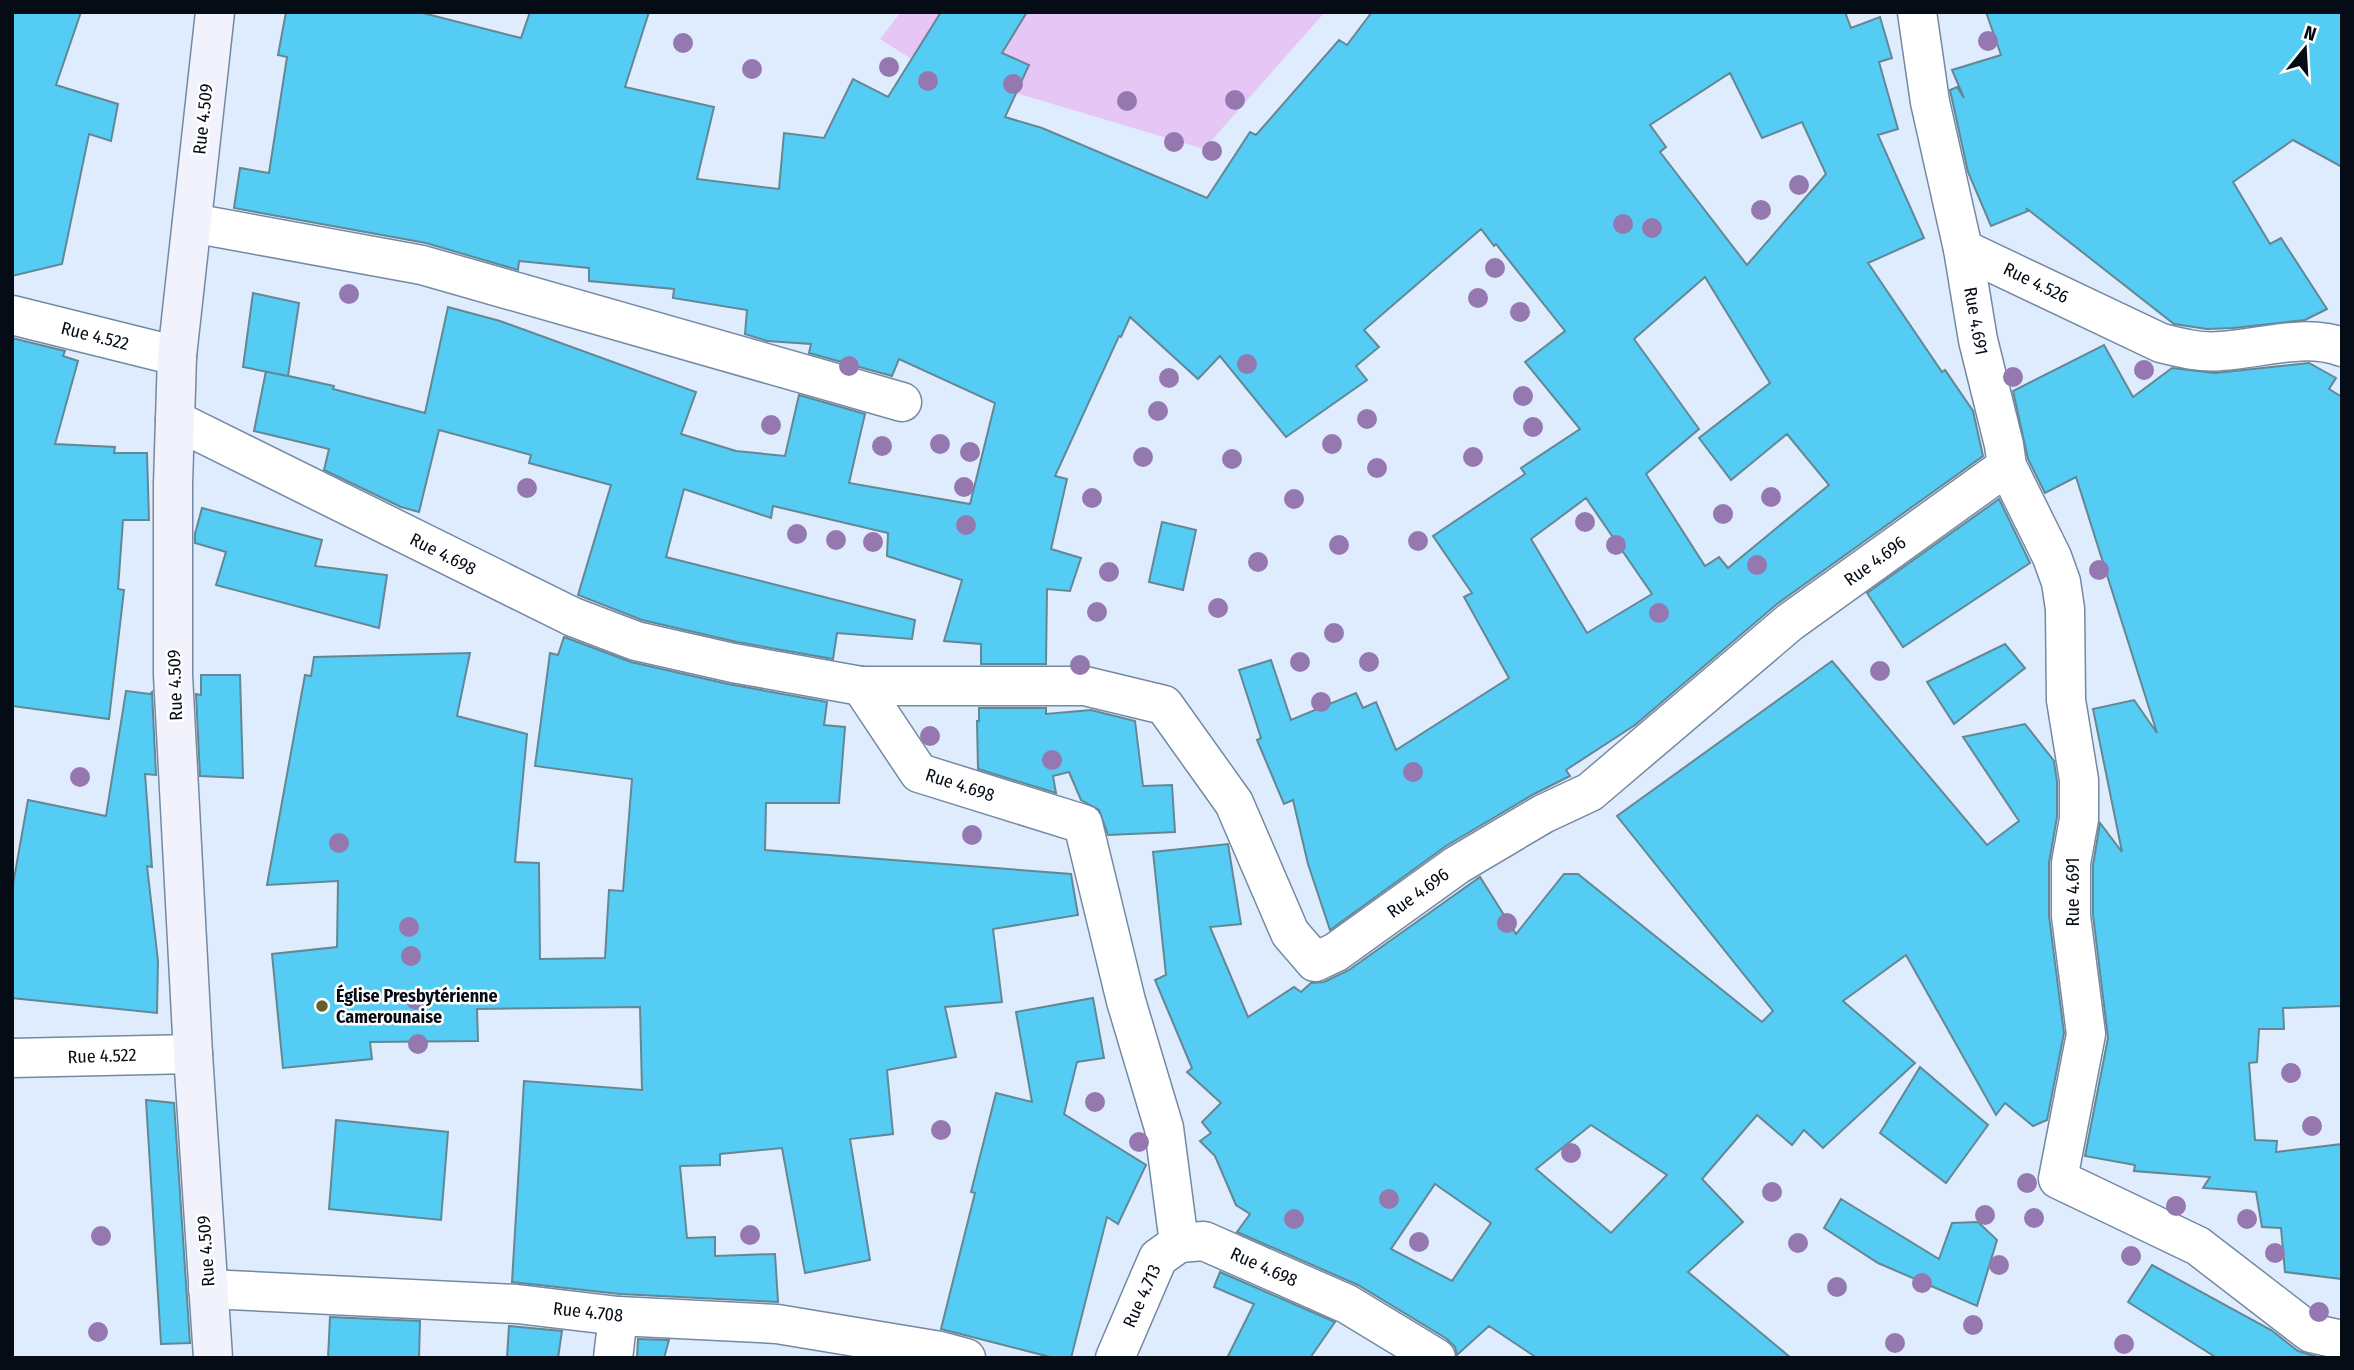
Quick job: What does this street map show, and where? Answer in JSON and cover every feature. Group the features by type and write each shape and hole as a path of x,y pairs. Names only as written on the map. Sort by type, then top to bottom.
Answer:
{"street":[{"name":"Rue 4.509","path":"213,1358 193,1054 173,675 177,356 215,12"},
{"path":"1917,12 1930,102 1963,249"},
{"path":"192,223 422,265 902,402"},
{"name":"Rue 4.526","path":"1963,249 2161,343 2190,350 2219,352 2310,341 2329,342 2342,347"},
{"name":"Rue 4.691","path":"1963,249 1978,340 2007,466 2052,557 2061,582 2065,609 2066,700 2079,780 2079,819 2071,863 2071,916 2086,1034 2058,1178 2198,1246 2311,1333 2342,1340"},
{"name":"Rue 4.522","path":"12,315 177,356"},
{"name":"Rue 4.698","path":"175,420 573,617 636,641 733,663 861,686 919,773 1083,824 1126,1001 1164,1128 1179,1243 1204,1241 1323,1293 1347,1304 1436,1358"},
{"name":"Rue 4.696","path":"861,686 1085,685 1164,705 1234,803 1290,933 1315,962 1336,952 1457,865 1543,814 1590,792 1790,622 2007,466"},
{"name":"Rue 4.522","path":"12,1058 193,1054"},
{"name":"Rue 4.713","path":"1115,1358 1158,1258 1179,1243"},
{"name":"Rue 4.708","path":"208,1289 517,1304 618,1316 777,1324 940,1351 966,1358"},
{"path":"612,1358 618,1316"}],"shaded area":[{"path":"901,12 1325,12 1204,149 1019,94 975,104 937,75 880,39"}],"building":[{"path":"12,12 81,12 56,85 118,104 111,141 89,134 62,264 12,276"},
{"path":"286,12 419,12 521,38 530,12 649,12 625,87 714,107 697,179 779,189 784,133 824,138 853,79 888,97 941,12 1027,12 1002,53 1029,65 1005,117 1042,128 1207,198 1250,132 1256,135 1339,40 1347,45 1372,12 1845,12 1851,28 1880,17 1892,58 1879,62 1898,129 1878,135 1924,238 1868,263 1942,372 1945,370 1973,411 1983,456 1777,604 1635,725 1566,770 1570,776 1532,795 1446,846 1330,930 1308,864 1293,800 1284,804 1257,740 1261,738 1239,670 1271,660 1291,720 1356,693 1363,708 1376,702 1396,750 1509,678 1464,597 1472,593 1433,536 1525,474 1521,468 1580,429 1525,362 1565,331 1481,229 1364,330 1379,347 1356,366 1367,380 1286,437 1220,356 1198,379 1130,317 1055,476 1067,479 1051,549 1081,558 1070,591 1047,589 1046,664 981,664 981,644 944,641 962,580 887,556 888,533 773,506 771,518 684,489 666,557 915,620 912,639 837,633 833,659 737,642 642,620 578,595 611,485 529,463 531,455 439,430 419,512 401,507 324,470 329,449 254,431 266,371 334,386 333,389 425,413 448,307 500,321 696,392 681,434 736,451 785,456 799,395 865,414 849,483 970,504 995,403 899,359 892,376 809,353 811,344 767,341 745,334 747,310 673,298 674,289 589,281 589,268 519,261 518,270 426,243 234,208 240,168 269,173 287,57 278,55","holes":["1730,73 1762,138 1802,122 1826,174 1747,265 1660,152 1666,147 1650,125","1705,277 1770,383 1699,438 1731,480 1787,434 1829,485 1728,568 1719,557 1705,566 1646,474 1699,429 1634,339","1586,498 1652,594 1587,633 1531,539"]},
{"path":"1986,12 2342,12 2342,167 2293,140 2233,182 2270,244 2281,238 2327,309 2305,320 2233,328 2207,329 2174,324 2026,208 2028,211 1991,226 1968,172 1950,90 1957,87 1964,98 1952,70 2001,55"},
{"path":"253,293 299,303 288,376 243,367"},
{"path":"12,338 65,351 63,356 78,361 55,444 115,447 114,453 147,453 149,520 123,520 118,589 124,590 109,719 12,706"},
{"path":"2104,345 2133,397 2172,368 2215,373 2309,363 2336,378 2329,389 2342,397 2342,1006 2283,1008 2284,1029 2259,1029 2257,1062 2249,1063 2255,1140 2277,1141 2276,1152 2342,1144 2342,1279 2285,1272 2281,1228 2262,1227 2256,1192 2203,1188 2210,1177 2134,1171 2135,1165 2085,1156 2108,1038 2093,915 2093,865 2100,823 2122,852 2093,709 2134,700 2157,733 2076,477 2045,493 2028,459 2013,391"},
{"path":"1999,499 2030,563 1903,647 1867,593"},
{"path":"202,508 322,540 315,566 387,575 379,628 216,585 226,552 195,543"},
{"path":"1162,522 1196,530 1183,590 1149,582"},
{"path":"564,637 631,662 728,684 827,702 824,725 845,727 839,803 766,803 765,850 1071,874 1078,915 993,929 1002,1002 945,1007 956,1057 887,1070 893,1134 850,1139 870,1260 805,1273 782,1148 720,1154 720,1165 680,1166 687,1238 715,1237 715,1256 775,1254 778,1302 620,1294 512,1282 524,1081 642,1090 640,1007 477,1009 478,1041 370,1042 372,1059 283,1068 272,954 337,947 338,881 267,885 305,675 311,676 314,657 470,653 457,716 527,734 515,862 539,863 540,959 605,958 609,890 623,891 632,779 535,766 550,653 558,655"},
{"path":"2005,644 2025,668 1954,724 1927,682"},
{"path":"1832,661 1987,845 2019,821 1963,737 2025,724 2054,761 2057,817 2049,863 2049,916 2064,1033 2047,1120 2033,1126 2005,1103 1996,1115 1906,955 1843,1001 1915,1063 1823,1148 1804,1130 1792,1145 1757,1115 1702,1179 1743,1222 1688,1272 1791,1358 1537,1358 1489,1326 1457,1355 1455,1347 1447,1339 1358,1285 1237,1232 1250,1214 1236,1205 1215,1156 1200,1141 1211,1133 1202,1122 1221,1103 1187,1072 1192,1068 1155,980 1166,975 1153,852 1228,844 1241,924 1210,927 1248,1017 1294,987 1301,992 1311,983 1324,982 1349,970 1480,877 1516,934 1564,874 1578,874 1762,1022 1773,1011 1617,816","holes":["1591,1125 1667,1175 1611,1233 1536,1169","1435,1184 1491,1223 1452,1281 1391,1249"]},
{"path":"201,675 240,675 243,778 200,776 196,694 201,695"},
{"path":"126,691 152,692 156,775 145,774 152,867 147,866 158,961 157,1013 12,998 12,890 28,800 106,816"},
{"path":"979,708 1046,708 1046,714 1091,710 1135,721 1143,786 1172,785 1175,832 1108,835 1099,810 1081,800 1069,772 1053,776 1056,793 978,769"},
{"path":"1093,998 1104,1058 1077,1062 1064,1114 1146,1165 1118,1224 1107,1217 1071,1358 1054,1358 941,1329 975,1193 971,1192 996,1093 1032,1102 1016,1012"},
{"path":"1920,1067 1988,1125 1946,1183 1880,1133"},
{"path":"146,1100 174,1103 190,1343 161,1344"},
{"path":"336,1120 448,1132 441,1220 329,1209"},
{"path":"1841,1199 1939,1259 1952,1223 1978,1222 1997,1240 1977,1306 1878,1263 1824,1228"},
{"path":"2152,1265 2271,1330 2298,1351 2321,1358 2217,1358 2128,1302"},
{"path":"1220,1272 1335,1322 1310,1358 1227,1358 1254,1304 1214,1287"},
{"path":"330,1317 420,1321 419,1358 328,1358"},
{"path":"509,1326 562,1331 558,1358 507,1358"},
{"path":"638,1339 669,1340 664,1358 637,1358"}],"place":[{"name":"Église Presbytérienne Camerounaise","path":"322,1006"}]}
